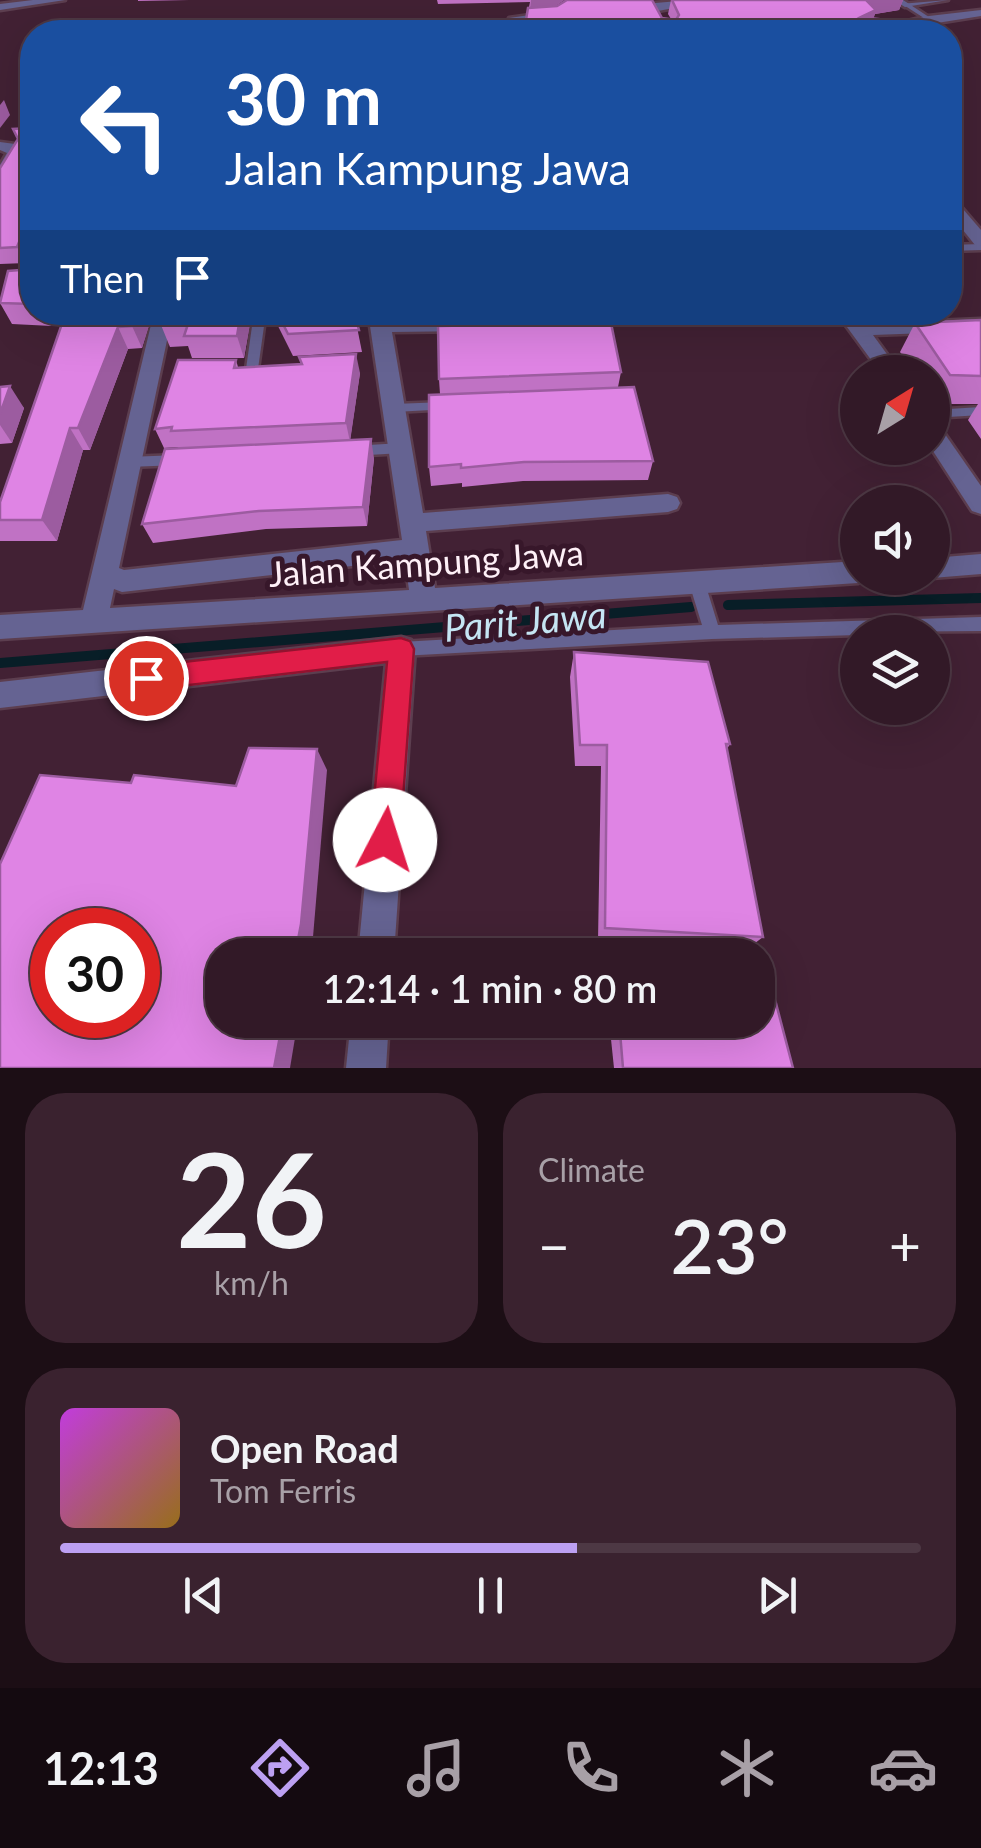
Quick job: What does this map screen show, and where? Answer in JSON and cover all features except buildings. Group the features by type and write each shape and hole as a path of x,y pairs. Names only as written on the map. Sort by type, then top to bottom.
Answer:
{"street":[{"path":"618,6 710,0"},
{"path":"902,2 943,0"},
{"path":"0,7 58,1"},
{"path":"515,18 556,15 566,5"},
{"path":"926,20 981,13"},
{"path":"0,146 10,147 14,152 0,178"},
{"path":"962,219 981,244"},
{"path":"94,620 128,462 158,369 163,325"},
{"path":"379,325 376,362 394,408 424,600"},
{"path":"527,326 567,325"},
{"path":"854,325 877,355"},
{"path":"950,459 981,505"},
{"path":"105,573 122,581 412,536 668,503"},
{"path":"950,567 981,564"},
{"name":"Jalan Kampung Jawa","path":"0,626 840,573"},
{"path":"0,695 401,649 377,938"},
{"path":"366,1068 368,1038"}],"lane":[{"path":"902,2 929,19"},
{"path":"252,369 258,325"},
{"path":"394,408 470,405"},
{"path":"950,413 981,411"},
{"path":"344,451 402,448"},
{"path":"128,462 187,459"},
{"path":"697,583 712,632"},
{"path":"401,649 712,632 981,624"}],"waterway":[{"name":"Parit Jawa","path":"728,605 981,598"},
{"name":"Parit Jawa","path":"0,663 691,607"}],"route":[{"path":"146,678 401,649 385,840"}]}
